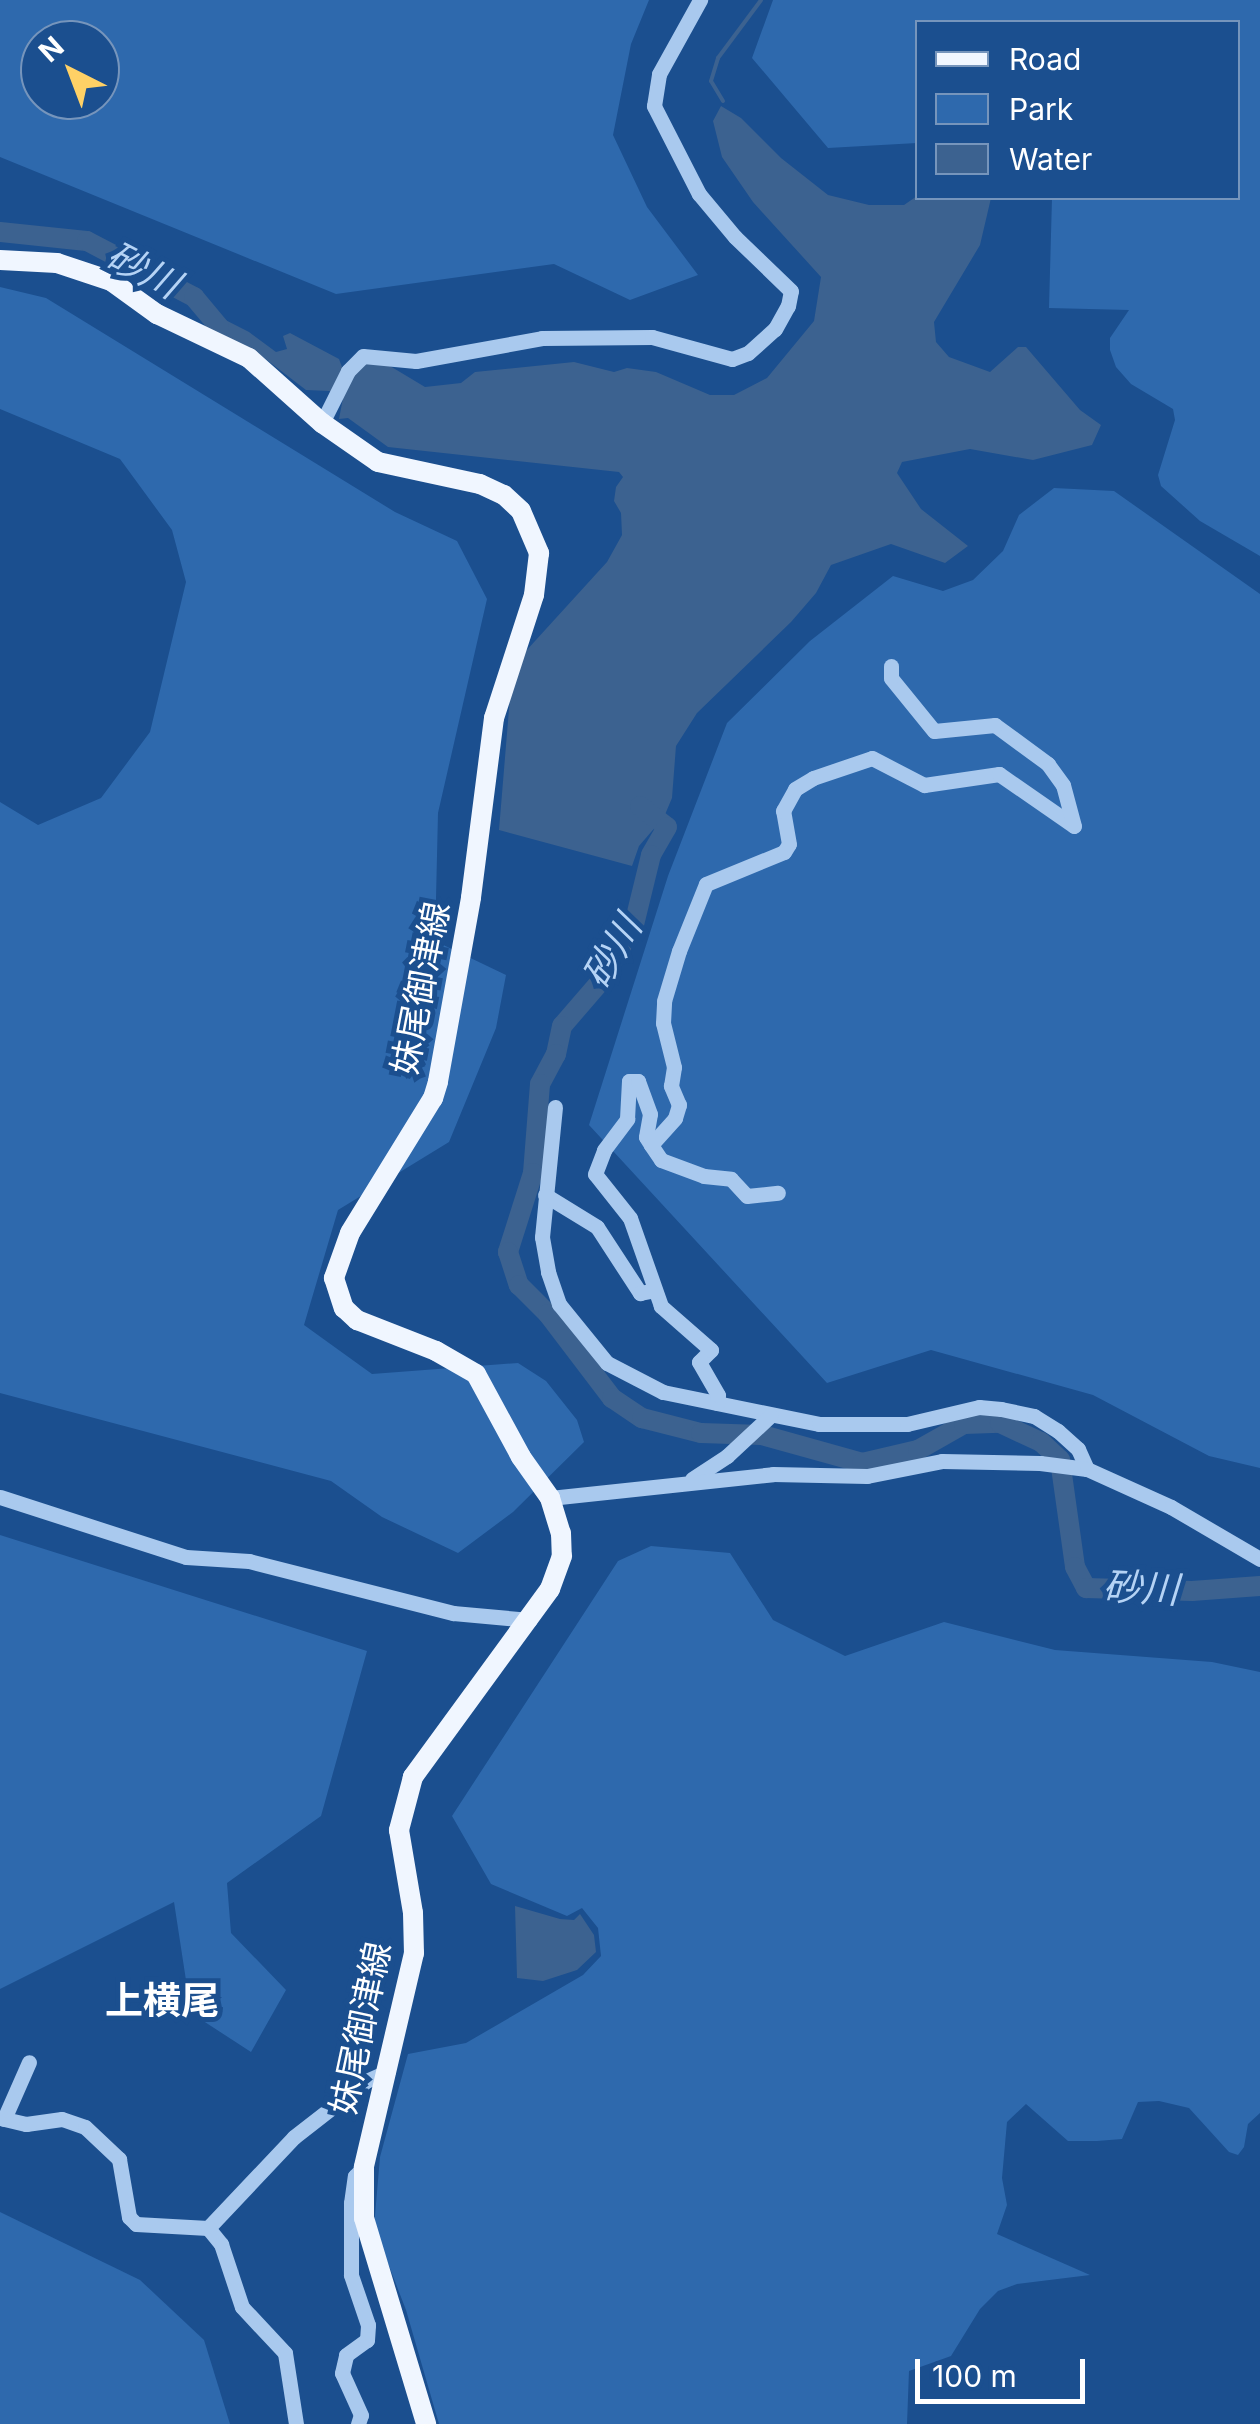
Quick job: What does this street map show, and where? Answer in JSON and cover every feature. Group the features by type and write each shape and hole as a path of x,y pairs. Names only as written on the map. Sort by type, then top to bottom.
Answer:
{"main road":[{"name":"妹尾御津線","path":"0,260 57,263 112,281 157,314 249,358 322,423 378,462 480,484 504,495 522,511 539,553 534,596 494,718 471,898 438,1082 433,1098 350,1234 334,1278 344,1308 357,1320 436,1351 476,1374 521,1457 550,1498 562,1534 562,1556 550,1589 413,1777 399,1830 413,1913 414,1953 364,2168 364,2218 370,2250 426,2424"}],"street":[{"path":"322,423 348,371 363,356 438,359 504,342 542,338 652,337 732,359 748,353 775,329 790,290 700,194 654,106 659,74 700,0"},
{"path":"651,1145 668,1130 679,1105 671,1086 674,1067 663,1023 664,1001 702,892 718,877 784,852 789,844 783,811 795,789 813,778 872,758 924,785 999,774 1074,826 1064,785 1048,764 996,725 934,731 890,678 891,666"},
{"path":"717,1403 718,1395 699,1362 711,1350 661,1306 630,1218 594,1174 604,1150 627,1119 626,1088 633,1079 638,1081 650,1114 646,1137 661,1160 704,1176 730,1179 747,1196 778,1193"},
{"path":"555,1106 542,1237 548,1272 559,1304 607,1363 640,1383 766,1419 819,1424 907,1424 979,1407 1034,1416 1078,1449 1079,1468"},
{"path":"545,1195 597,1227 640,1293 655,1290"},
{"path":"689,1482 766,1419"},
{"path":"550,1498 773,1474 867,1476 970,1459 1052,1464 1079,1468 1171,1507 1260,1558"},
{"path":"0,1497 186,1557 249,1561 453,1613 530,1620"},
{"path":"29,2062 2,2118 26,2124 62,2119 85,2128 119,2159 129,2217 136,2224 208,2228 221,2244 242,2307 285,2353 296,2424"},
{"path":"208,2228 294,2138 366,2081 388,2071"},
{"path":"358,2424 361,2416 342,2373 346,2355 368,2340 368,2325 351,2275 352,2202 356,2176 364,2168"}],"green space":[{"path":"0,0 649,0 631,44 613,135 647,207 698,275 630,300 554,264 336,294 0,157"},
{"path":"773,0 1260,0 1260,556 1200,521 1161,486 1158,475 1175,420 1173,409 1131,384 1116,367 1110,350 1110,338 1129,310 1049,308 1052,200 1240,200 1240,20 915,20 915,143 828,148 752,58"},
{"path":"0,287 46,298 395,512 457,541 487,599 438,813 435,941 506,975 496,1028 449,1142 338,1210 304,1325 372,1374 518,1363 546,1381 577,1420 584,1442 513,1512 458,1553 382,1517 331,1481 0,1393 0,802 38,825 101,798 150,732 186,582 172,530 120,459 0,409"},
{"path":"1054,488 1114,491 1260,594 1260,1468 1209,1456 1093,1395 931,1350 827,1383 589,1125 668,876 727,723 810,641 893,576 943,591 973,580 1003,551 1019,515"},
{"path":"0,1535 367,1651 321,1816 227,1883 231,1933 286,1990 251,2052 191,2013 174,1902 0,1989"},
{"path":"651,1546 730,1553 773,1620 845,1656 944,1622 1055,1650 1212,1662 1260,1672 1260,2113 1248,2124 1244,2147 1238,2155 1229,2152 1189,2108 1159,2101 1138,2102 1122,2139 1068,2141 1026,2104 1007,2122 1002,2178 1007,2205 997,2234 1090,2275 1017,2284 998,2291 980,2309 951,2356 909,2371 907,2424 439,2424 406,2310 374,2227 380,2157 408,2054 466,2043 583,1975 601,1956 598,1928 582,1908 567,1916 491,1884 452,1816 618,1561"},
{"path":"0,2212 140,2280 204,2340 230,2424 0,2424"}],"water":[{"path":"721,106 741,118 781,158 828,195 869,205 904,205 915,197 991,200 980,245 934,322 936,342 949,357 990,372 1018,347 1026,347 1080,410 1101,425 1092,445 1033,460 970,449 902,462 897,473 921,509 968,546 945,563 891,544 831,565 816,593 791,622 697,713 676,746 672,798 664,817 639,846 632,866 499,830 510,697 525,652 607,562 622,535 621,513 614,501 616,487 623,477 619,472 388,447 348,418 339,419 343,398 329,391 306,390 259,354 206,326 196,305 249,332 276,352 287,349 283,336 290,333 339,359 342,367 380,360 425,387 461,383 475,372 574,362 614,372 627,368 656,372 710,395 734,395 767,378 814,321 821,277 753,202 722,157 713,121"},
{"path":"515,1906 560,1919 574,1920 580,1914 594,1935 596,1952 577,1970 543,1981 517,1978"}],"waterway":[{"path":"723,101 711,81 718,58 761,0"},
{"name":"砂川","path":"0,232 87,241 194,297 219,327"},
{"name":"砂川","path":"640,806 667,827 651,855 634,925 600,982 562,1026 556,1054 540,1084 533,1173 508,1252 519,1285 548,1314 612,1398 642,1418 701,1433 762,1435 862,1463 918,1450 964,1424 1000,1423 1041,1442 1060,1460 1075,1567 1086,1588 1192,1591 1260,1586"}],"district":[{"name":"上横尾","path":"162,2001"}]}
